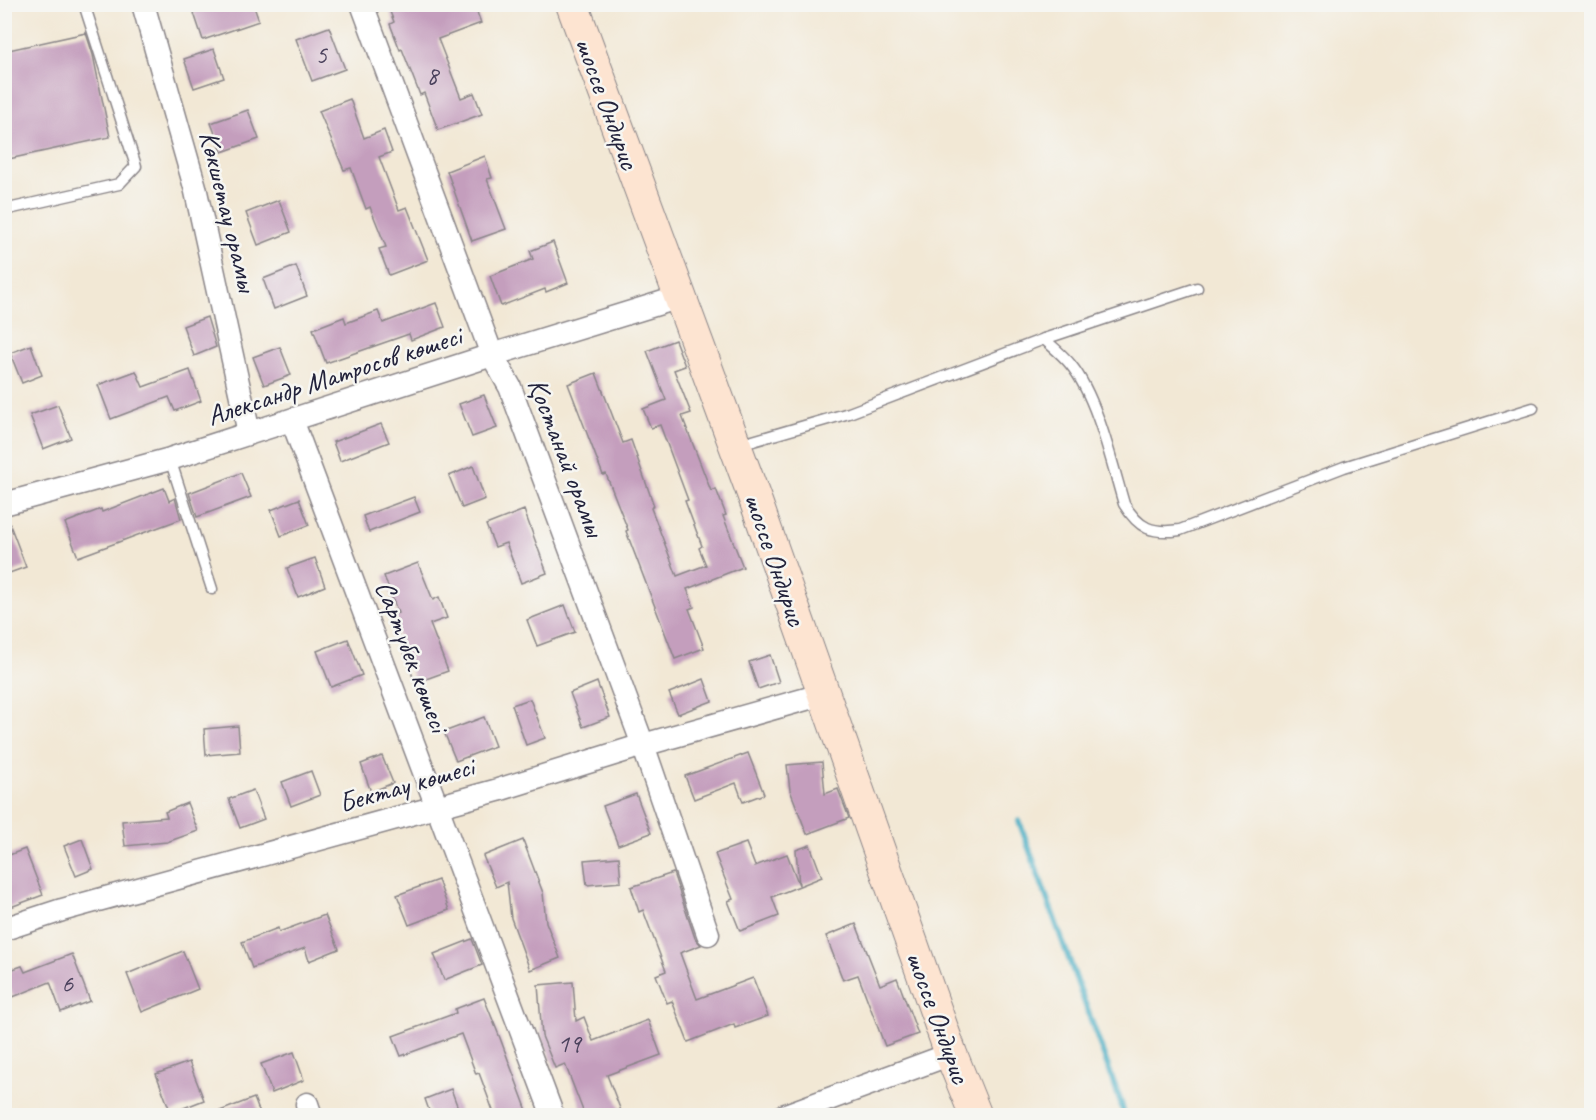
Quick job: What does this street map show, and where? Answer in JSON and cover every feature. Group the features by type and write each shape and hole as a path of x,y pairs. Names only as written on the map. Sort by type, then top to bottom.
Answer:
{"main road":[{"name":"шоссе Ондирис","path":"572,4 736,446 951,1054 976,1116"}],"street":[{"name":"Көкшетау орамы","path":"143,4 195,187 249,433"},
{"name":"Қостанай орамы","path":"362,4 492,355 510,387 643,745 708,934"},
{"name":"Александр Матросов көшесі","path":"4,504 170,459 680,297"},
{"name":"Сартүбек көшесі","path":"292,420 553,1116"},
{"name":"Бектау көшесі","path":"4,928 288,849 824,694"},
{"path":"783,1116 951,1054"}],"lane":[{"path":"4,210 119,184 135,166 84,4"},
{"path":"736,446 849,413 1044,339 1197,288"},
{"path":"1044,339 1071,365 1083,384 1093,406 1124,504 1132,518 1145,528 1162,532 1180,530 1344,467 1533,408"},
{"path":"170,459 212,589"}],"building":[{"path":"191,4 253,4 259,21 203,40"},
{"path":"387,4 474,4 481,23 438,39 461,98 474,93 482,114 438,130 424,93 420,95 402,49 400,50 390,24 394,22"},
{"path":"329,27 345,69 312,81 296,39"},
{"path":"86,33 93,55 110,137 4,160 4,51"},
{"path":"214,49 224,78 194,88 184,59"},
{"path":"350,99 364,138 384,130 392,152 379,157 399,210 407,207 428,260 389,275 379,249 386,247 370,207 366,209 351,168 344,170 319,111"},
{"path":"248,110 259,139 222,152 211,123"},
{"path":"485,156 492,178 487,179 506,229 472,241 447,171"},
{"path":"279,200 291,232 258,245 246,213"},
{"path":"553,242 568,283 501,306 490,276 533,259 530,251"},
{"path":"296,266 307,296 274,309 263,279"},
{"path":"436,303 445,327 411,340 409,334 326,363 313,329 344,317 346,323 378,311 383,323"},
{"path":"207,317 216,347 194,356 183,326"},
{"path":"675,340 685,366 674,370 691,413 682,416 711,491 716,489 726,515 723,516 743,567 687,589 694,607 689,609 704,648 675,659 626,531 628,530 606,474 603,475 568,384 596,373 623,443 631,440 654,506 651,508 677,576 706,565 699,548 702,546 685,501 688,500 660,425 651,428 643,409 666,400 647,351"},
{"path":"31,345 42,375 22,383 10,353"},
{"path":"280,347 291,375 264,385 253,357"},
{"path":"190,370 201,401 175,411 169,397 111,419 98,385 136,371 143,387"},
{"path":"484,395 497,428 472,437 459,404"},
{"path":"58,405 71,438 43,449 30,415"},
{"path":"381,424 389,442 340,461 333,442"},
{"path":"473,466 485,499 462,508 449,476"},
{"path":"241,473 251,497 197,517 189,493"},
{"path":"164,488 169,501 175,498 181,519 78,557 65,523 101,509 102,512"},
{"path":"414,497 420,512 369,532 363,516"},
{"path":"299,499 309,525 281,536 271,510"},
{"path":"524,510 547,573 521,583 506,543 495,547 486,525"},
{"path":"4,517 7,517 26,567 4,575"},
{"path":"315,558 325,586 298,597 287,568"},
{"path":"418,563 433,600 439,597 447,618 430,624 448,671 415,683 391,615 398,613 384,576"},
{"path":"565,605 575,632 537,646 527,620"},
{"path":"348,639 362,675 331,687 317,651"},
{"path":"770,655 779,682 758,689 749,662"},
{"path":"704,679 712,701 678,714 669,693"},
{"path":"597,682 610,717 583,727 570,693"},
{"path":"530,699 545,738 526,745 512,705"},
{"path":"484,717 495,746 456,761 444,732"},
{"path":"238,726 240,752 206,755 204,729"},
{"path":"748,753 764,794 743,802 736,783 694,799 685,776"},
{"path":"382,756 393,783 371,792 361,764"},
{"path":"822,762 825,794 838,789 849,818 807,834 790,790 787,765"},
{"path":"311,771 320,795 291,806 282,782"},
{"path":"253,790 264,819 240,828 229,799"},
{"path":"636,794 651,833 618,845 603,806"},
{"path":"187,803 198,831 167,842 125,846 122,821 167,817 165,812"},
{"path":"82,839 93,869 76,876 64,846"},
{"path":"523,840 543,893 546,922 560,958 530,970 511,918 507,882 496,887 483,856"},
{"path":"746,843 755,866 787,854 799,885 796,850 810,845 822,877 772,897 779,916 740,931 728,901 733,899 715,854"},
{"path":"25,849 43,895 8,908 4,898 4,857"},
{"path":"619,857 621,882 587,885 584,860"},
{"path":"673,873 695,938 701,945 680,953 697,999 753,978 768,1016 735,1028 734,1024 688,1042 672,1001 667,1003 656,975 666,971 643,910 639,912 631,887"},
{"path":"438,880 449,910 409,925 397,895"},
{"path":"325,915 339,949 309,961 305,948 252,968 242,942 278,928 279,932"},
{"path":"856,924 880,985 897,978 918,1034 885,1046 858,975 843,980 826,936"},
{"path":"472,939 482,965 444,980 434,954"},
{"path":"183,951 198,989 142,1012 127,974"},
{"path":"72,954 90,1001 61,1012 50,982 13,997 4,972 22,966 25,972"},
{"path":"573,982 576,1021 584,1017 593,1041 648,1020 661,1055 607,1075 623,1116 585,1116 565,1064 555,1068 542,1036 538,985"},
{"path":"484,998 529,1116 495,1116 461,1034 401,1056 393,1036 456,1013 455,1009"},
{"path":"294,1052 304,1080 272,1093 261,1064"},
{"path":"189,1062 204,1100 171,1113 156,1074"},
{"path":"451,1089 461,1116 431,1116 425,1099"},
{"path":"254,1098 261,1116 212,1116 212,1114"}],"waterway":[{"path":"1019,821 1124,1116"}]}
